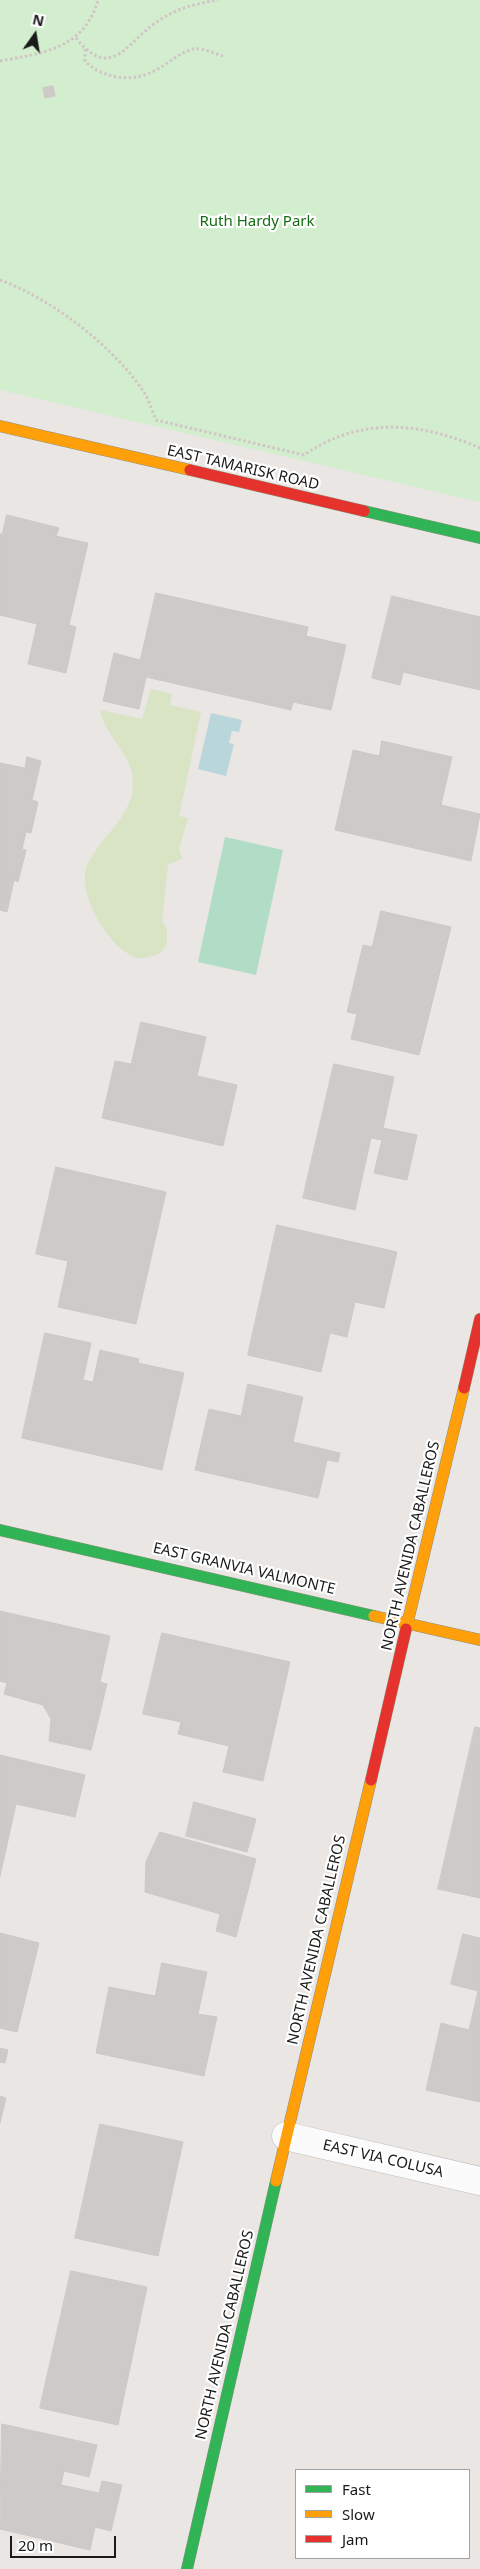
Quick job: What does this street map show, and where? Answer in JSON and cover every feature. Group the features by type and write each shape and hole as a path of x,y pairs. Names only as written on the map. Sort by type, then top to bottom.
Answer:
{"street":[{"name":"EAST TAMARISK ROAD","path":"0,426 480,538"},
{"name":"NORTH AVENIDA CABALLEROS","path":"186,2569 286,2136 480,1319"},
{"name":"EAST GRANVIA VALMONTE","path":"0,1530 409,1622 480,1640"},
{"name":"EAST VIA COLUSA","path":"286,2136 480,2181"}],"path":[{"path":"0,61 51,50 76,38 98,0"},
{"path":"76,38 85,49 103,58 116,55 133,43 148,28 172,14 192,6 218,0"},
{"path":"85,49 85,61 95,71 111,76 134,78 155,72 180,54 196,48 223,56"},
{"path":"0,280 48,304 97,342 123,366 145,393 156,420 304,455 321,444 353,431 386,427 419,428 480,448"}],"green space":[{"name":"Ruth Hardy Park","path":"0,0 480,0 480,502 0,390"},
{"path":"151,689 172,694 170,705 201,712 179,816 188,818 179,850 183,858 168,865 162,921 167,930 167,943 161,953 139,958 128,954 118,946 99,921 87,893 85,880 86,869 91,858 127,808 133,785 129,765 107,729 100,710 142,719"},
{"path":"225,837 283,850 256,975 198,962"}],"water":[{"path":"211,713 242,720 239,732 232,731 229,743 234,744 226,776 198,769"}],"building":[{"path":"53,86 55,96 45,98 43,88"},
{"path":"7,515 59,528 56,536 88,543 69,625 76,627 66,673 28,664 37,624 0,615 0,534 2,534"},
{"path":"156,593 308,627 306,636 346,645 331,710 293,702 291,710 146,677 139,709 103,701 114,653 140,660"},
{"path":"392,596 480,617 480,690 403,672 400,685 372,678"},
{"path":"382,741 452,757 441,805 480,814 471,861 335,830 353,750 379,756"},
{"path":"27,757 41,761 32,800 38,802 31,833 26,832 22,849 26,850 18,882 14,880 7,912 0,910 0,763 25,768"},
{"path":"381,911 451,927 419,1055 351,1039 357,1014 347,1012 363,945 372,947"},
{"path":"141,1022 206,1037 197,1076 237,1085 223,1146 102,1118 115,1061 131,1064"},
{"path":"334,1064 394,1077 383,1128 417,1135 407,1180 374,1173 382,1140 371,1138 355,1210 303,1198"},
{"path":"56,1167 166,1192 136,1324 58,1307 68,1261 36,1254"},
{"path":"277,1225 397,1252 384,1308 355,1302 347,1337 330,1333 321,1372 248,1355"},
{"path":"45,1333 91,1343 83,1380 93,1382 100,1350 139,1359 138,1363 184,1373 162,1470 22,1438"},
{"path":"248,1384 303,1397 293,1442 340,1453 338,1462 327,1460 318,1498 195,1470 209,1409 241,1416"},
{"path":"0,1611 110,1636 100,1682 107,1684 91,1750 49,1741 51,1719 43,1705 4,1694 7,1683 0,1681"},
{"path":"162,1633 290,1662 263,1781 223,1772 229,1746 178,1734 181,1722 143,1714"},
{"path":"475,1727 480,1728 480,1898 438,1889"},
{"path":"0,1755 85,1775 75,1817 16,1804 0,1876"},
{"path":"194,1802 256,1819 247,1852 186,1836"},
{"path":"160,1832 256,1859 236,1937 216,1931 220,1914 145,1892 146,1862"},
{"path":"0,1933 39,1943 17,2032 0,2028"},
{"path":"463,1934 480,1938 480,2102 426,2090 441,2023 469,2030 478,1991 451,1984"},
{"path":"162,1963 207,1972 198,2014 217,2017 204,2076 96,2053 109,1987 155,1996"},
{"path":"0,2048 8,2050 5,2063 0,2062"},
{"path":"0,2096 6,2098 0,2123"},
{"path":"100,2124 183,2142 158,2256 75,2238"},
{"path":"71,2271 147,2287 118,2425 40,2408"},
{"path":"2,2424 97,2445 89,2477 64,2471 61,2485 99,2493 102,2481 122,2485 111,2531 95,2527 90,2550 0,2529"}],"traffic: fast":[{"path":"364,511 480,538"},
{"path":"0,1530 374,1616"},
{"path":"187,2569 276,2181"}],"traffic: slow":[{"path":"0,426 190,470"},
{"path":"406,1629 464,1388"},
{"path":"374,1616 480,1640"},
{"path":"276,2181 371,1780"}],"traffic: jam":[{"path":"190,470 364,511"},
{"path":"464,1388 480,1319"},
{"path":"371,1780 406,1629"}]}
